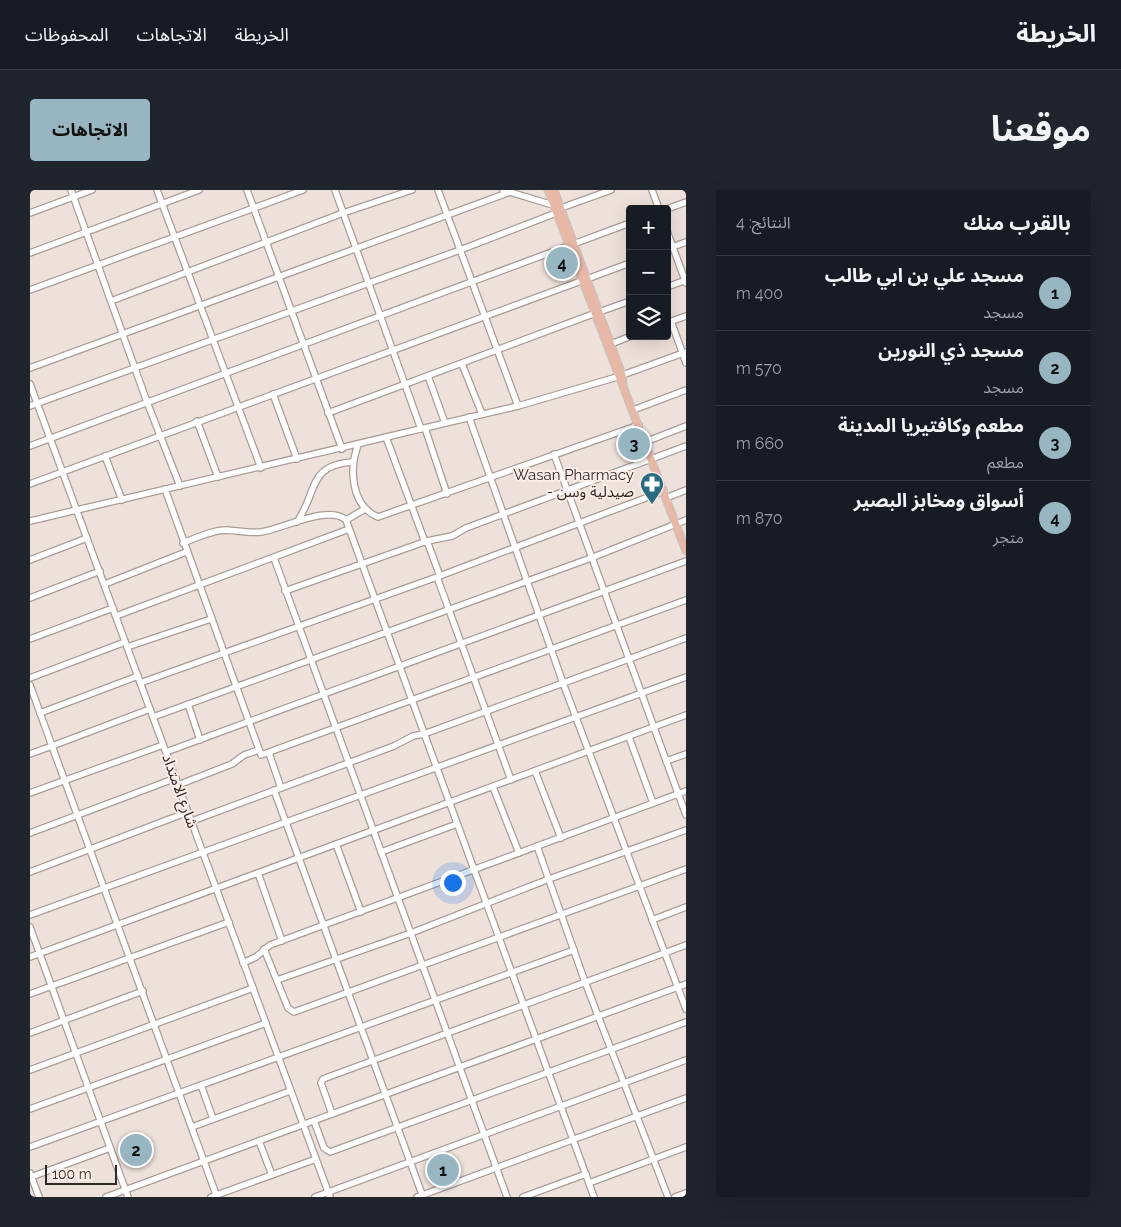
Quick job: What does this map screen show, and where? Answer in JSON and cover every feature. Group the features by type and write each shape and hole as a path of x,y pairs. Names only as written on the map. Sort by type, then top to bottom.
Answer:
{"main road":[{"path":"548,190 553,205 558,210"},
{"path":"554,190 558,210 620,376"},
{"path":"596,313 611,344 623,386 646,442 686,551"}],"street":[{"path":"71,190 134,368 180,486"},
{"path":"30,214 92,190"},
{"path":"157,190 261,468"},
{"path":"30,253 199,190"},
{"path":"247,190 342,448"},
{"path":"30,290 303,190"},
{"path":"335,190 392,351 447,494"},
{"path":"111,301 266,242 412,190"},
{"path":"438,190 518,406"},
{"path":"503,190 553,205"},
{"path":"30,406 460,250 611,190"},
{"path":"652,190 658,205"},
{"path":"30,368 510,192"},
{"path":"671,208 686,202"},
{"path":"30,446 626,224"},
{"path":"671,248 686,242"},
{"path":"671,250 686,281 671,286"},
{"path":"30,484 196,421 316,379 626,264"},
{"path":"328,412 626,302"},
{"path":"671,321 686,316"},
{"path":"671,326 684,352 686,363"},
{"path":"611,344 626,338"},
{"path":"30,521 518,406 620,376 684,352"},
{"path":"462,364 482,414"},
{"path":"428,376 445,423"},
{"name":"شارع الامتداد","path":"30,384 329,1195"},
{"path":"633,410 686,390"},
{"path":"273,394 297,459"},
{"path":"469,417 538,615 686,1009"},
{"path":"196,421 218,477"},
{"path":"358,445 353,462 357,494 365,508 378,517 412,507 639,424"},
{"path":"646,442 686,426"},
{"path":"386,438 439,576 449,610 511,780"},
{"path":"285,591 426,542 452,536 466,528 686,446"},
{"path":"554,454 686,815"},
{"path":"105,456 122,500"},
{"path":"297,522 307,508 312,488 319,474 336,465 353,462"},
{"path":"165,489 186,552 261,755 686,600"},
{"path":"140,683 374,600 579,523 665,494 686,490"},
{"path":"346,520 365,508"},
{"path":"183,543 220,531 262,532 328,515 342,516 346,520 594,1197"},
{"path":"153,717 591,558 686,520"},
{"path":"116,616 349,529"},
{"path":"30,560 87,538"},
{"path":"104,584 186,552"},
{"path":"274,558 507,1197"},
{"path":"166,752 686,561"},
{"path":"30,598 100,571"},
{"path":"30,640 113,608"},
{"path":"30,678 126,645 211,619"},
{"path":"192,821 394,746 413,736 424,734 486,712 686,638"},
{"path":"40,713 138,676"},
{"path":"30,915 686,677"},
{"path":"30,685 155,1024 215,1196 316,1159"},
{"path":"188,704 200,740"},
{"path":"30,754 150,709"},
{"path":"30,957 686,715"},
{"path":"629,736 653,803"},
{"path":"30,794 163,745"},
{"path":"30,833 78,814 232,764 244,755 259,750"},
{"path":"269,753 281,788"},
{"path":"666,761 686,754"},
{"path":"535,771 561,838"},
{"path":"493,787 519,853"},
{"path":"274,790 421,1196 686,1098"},
{"path":"243,963 256,957 264,949 282,941 686,791"},
{"path":"30,872 188,812"},
{"path":"381,852 457,824"},
{"path":"276,980 411,933 549,879 686,830"},
{"path":"336,844 361,912"},
{"path":"537,846 585,982 652,1160 668,1197"},
{"path":"264,949 291,1012 423,966 686,869"},
{"path":"258,873 282,941"},
{"path":"652,920 686,907"},
{"path":"30,994 228,922"},
{"path":"30,927 128,1197"},
{"path":"332,1114 322,1080 686,945"},
{"path":"30,1147 361,1029 574,950"},
{"path":"106,1197 686,984"},
{"path":"30,1070 253,988"},
{"path":"30,1033 143,991"},
{"path":"314,1121 327,1152 473,1102 610,1048 686,1022"},
{"path":"30,1110 266,1023"},
{"path":"315,1197 329,1195 410,1162 686,1060"},
{"path":"201,1085 213,1119"},
{"path":"192,1127 290,1091"},
{"path":"259,1141 272,1175"},
{"path":"589,1183 686,1147"},
{"path":"39,1197 32,1185 31,1175 110,1148"},
{"path":"522,1197 586,1174"},
{"path":"675,1197 686,1193"}],"place":[{"name":"أسواق ومخابز البصير","path":"562,263"},
{"name":"مطعم وكافتيريا المدينة","path":"634,444"},
{"name":"Wasan Pharmacy - صيدلية وسن","path":"652,505"},
{"name":"مسجد ذي النورين","path":"136,1150"},
{"name":"مسجد علي بن ابي طالب","path":"443,1170"}]}
